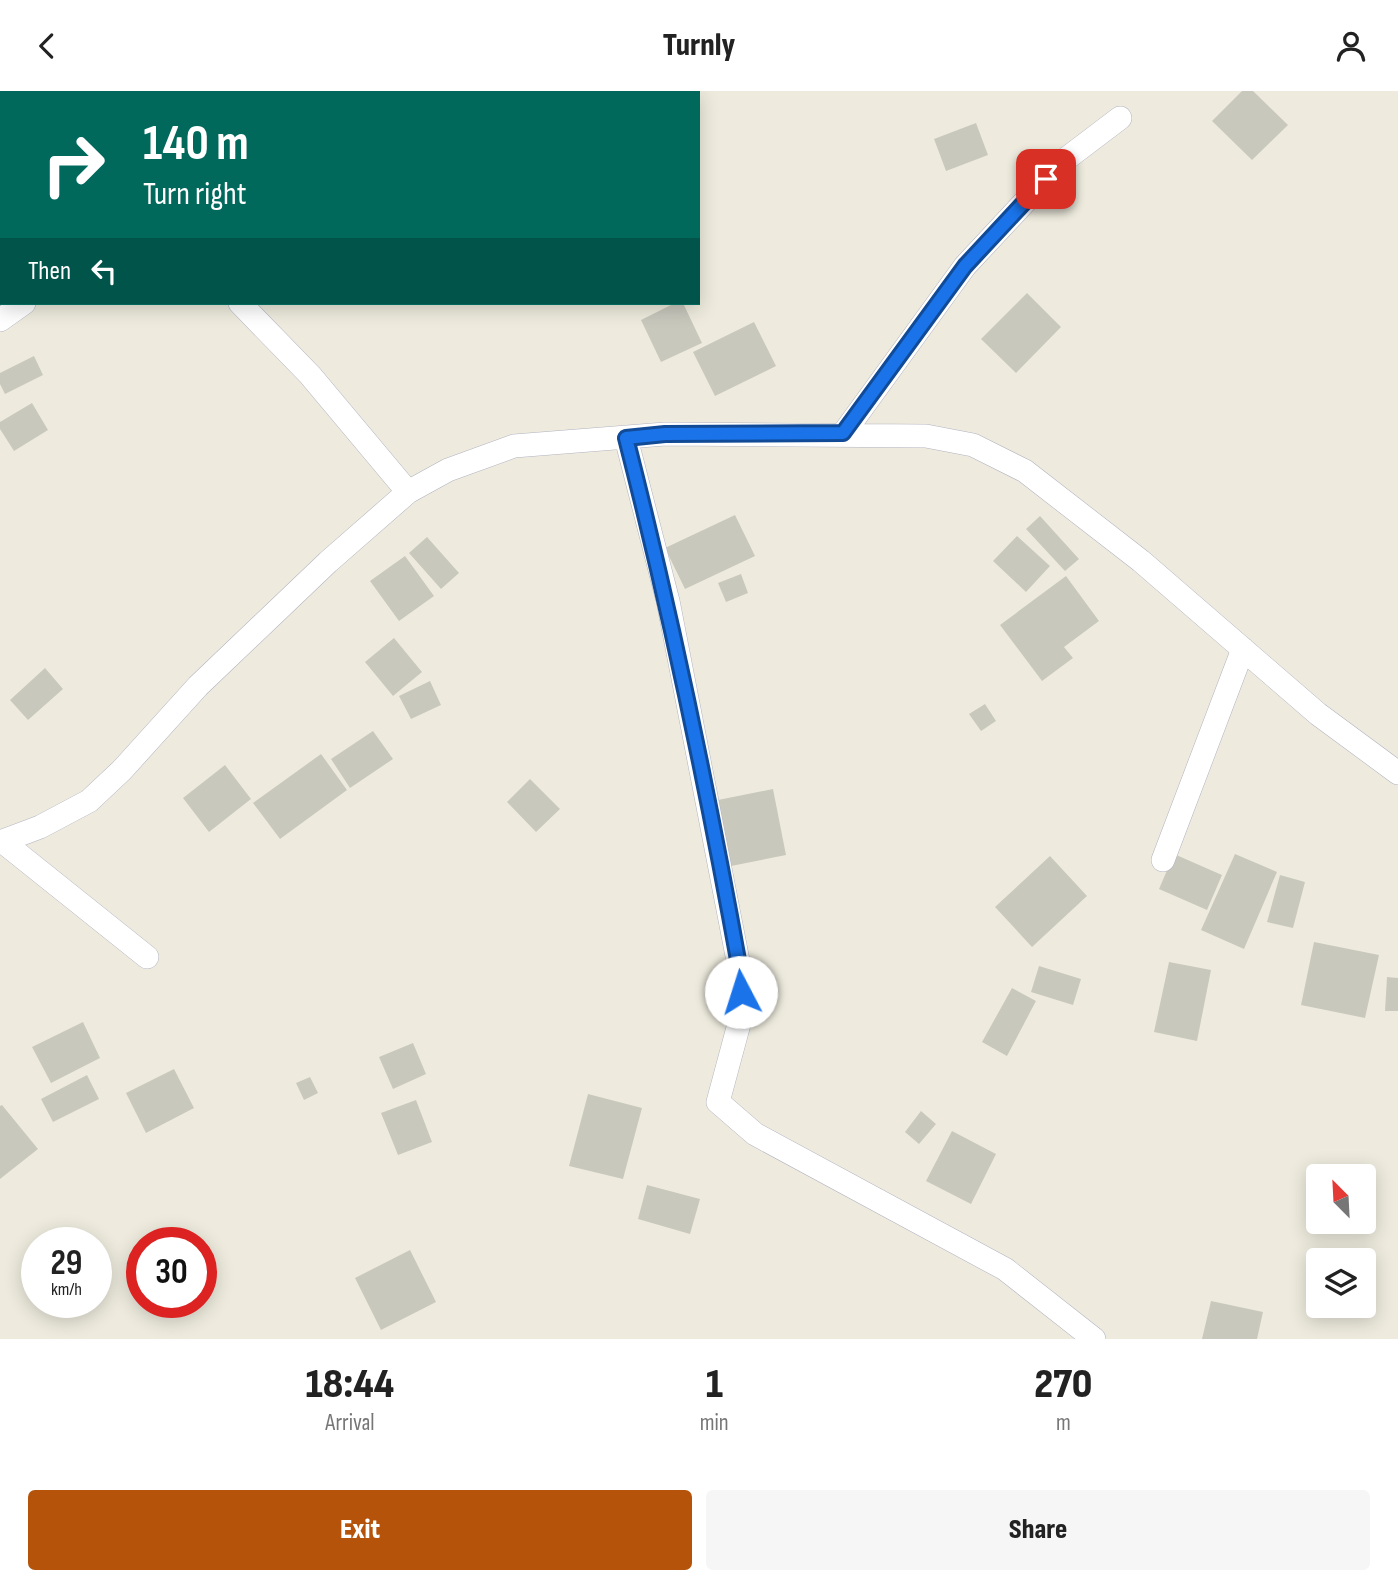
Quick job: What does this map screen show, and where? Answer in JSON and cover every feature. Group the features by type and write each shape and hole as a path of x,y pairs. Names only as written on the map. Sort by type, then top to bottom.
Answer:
{"street":[{"path":"843,433 965,266 1062,162 1121,118"},
{"path":"0,320 21,305"},
{"path":"242,305 310,375 408,492"},
{"path":"1,841 40,827 89,801 122,770 198,687 328,562 408,492 448,470 514,446 665,434 843,433 926,436 973,445 1025,471 1141,561 1318,714 1398,773"},
{"path":"626,438 668,601 740,971 742,1013 718,1102 755,1134 1005,1269 1094,1339"},
{"path":"1163,860 1244,649"},
{"path":"1,841 147,957"}],"building":[{"path":"1242,91 1253,91 1288,125 1252,160 1212,121"},
{"path":"976,123 988,155 946,171 934,139"},
{"path":"1027,293 1061,327 1016,373 981,339"},
{"path":"671,305 684,305 702,343 661,362 641,320"},
{"path":"754,322 776,366 715,396 693,352"},
{"path":"34,356 43,375 5,394 0,384 0,373"},
{"path":"32,403 48,430 14,451 0,429 0,422"},
{"path":"735,515 755,556 685,589 665,548"},
{"path":"1040,516 1079,559 1065,571 1026,529"},
{"path":"1017,536 1050,566 1026,592 993,561"},
{"path":"427,537 459,573 441,589 409,553"},
{"path":"405,556 434,596 399,621 370,581"},
{"path":"741,574 748,593 726,602 718,583"},
{"path":"1066,576 1099,621 1064,647 1073,658 1042,681 1000,625"},
{"path":"394,638 422,672 393,696 365,662"},
{"path":"45,668 63,689 28,720 10,700"},
{"path":"430,681 441,705 411,719 399,696"},
{"path":"985,704 996,721 981,731 969,714"},
{"path":"373,731 393,759 350,788 331,759"},
{"path":"321,754 347,790 280,839 253,803"},
{"path":"225,765 251,799 209,832 183,798"},
{"path":"530,779 560,809 536,832 507,802"},
{"path":"773,789 786,855 731,866 718,800"},
{"path":"1174,854 1222,875 1207,910 1159,889"},
{"path":"1235,854 1277,872 1244,949 1201,930"},
{"path":"1050,856 1087,896 1032,947 995,907"},
{"path":"1280,875 1305,882 1293,928 1267,922"},
{"path":"1314,942 1379,955 1365,1018 1301,1005"},
{"path":"1169,962 1211,970 1197,1041 1154,1032"},
{"path":"1039,966 1081,979 1073,1005 1031,992"},
{"path":"1387,977 1398,978 1398,1011 1385,1011"},
{"path":"1012,988 1036,1001 1007,1056 982,1042"},
{"path":"83,1022 100,1058 51,1083 32,1047"},
{"path":"413,1043 426,1074 393,1089 379,1057"},
{"path":"174,1069 194,1108 146,1133 126,1093"},
{"path":"87,1075 99,1099 53,1122 41,1099"},
{"path":"310,1077 318,1093 304,1100 296,1083"},
{"path":"588,1094 642,1108 623,1179 569,1166"},
{"path":"416,1100 432,1142 398,1155 381,1113"},
{"path":"2,1105 38,1149 0,1179 0,1106"},
{"path":"921,1111 936,1124 919,1144 905,1132"},
{"path":"952,1131 996,1154 971,1204 926,1181"},
{"path":"647,1185 700,1199 690,1234 638,1219"},
{"path":"410,1250 436,1302 381,1330 355,1278"},
{"path":"1211,1301 1263,1312 1257,1339 1202,1339"}],"route":[{"path":"741,992 740,971 713,824 668,601 626,438 665,434 843,433 965,266 1046,179"}]}
